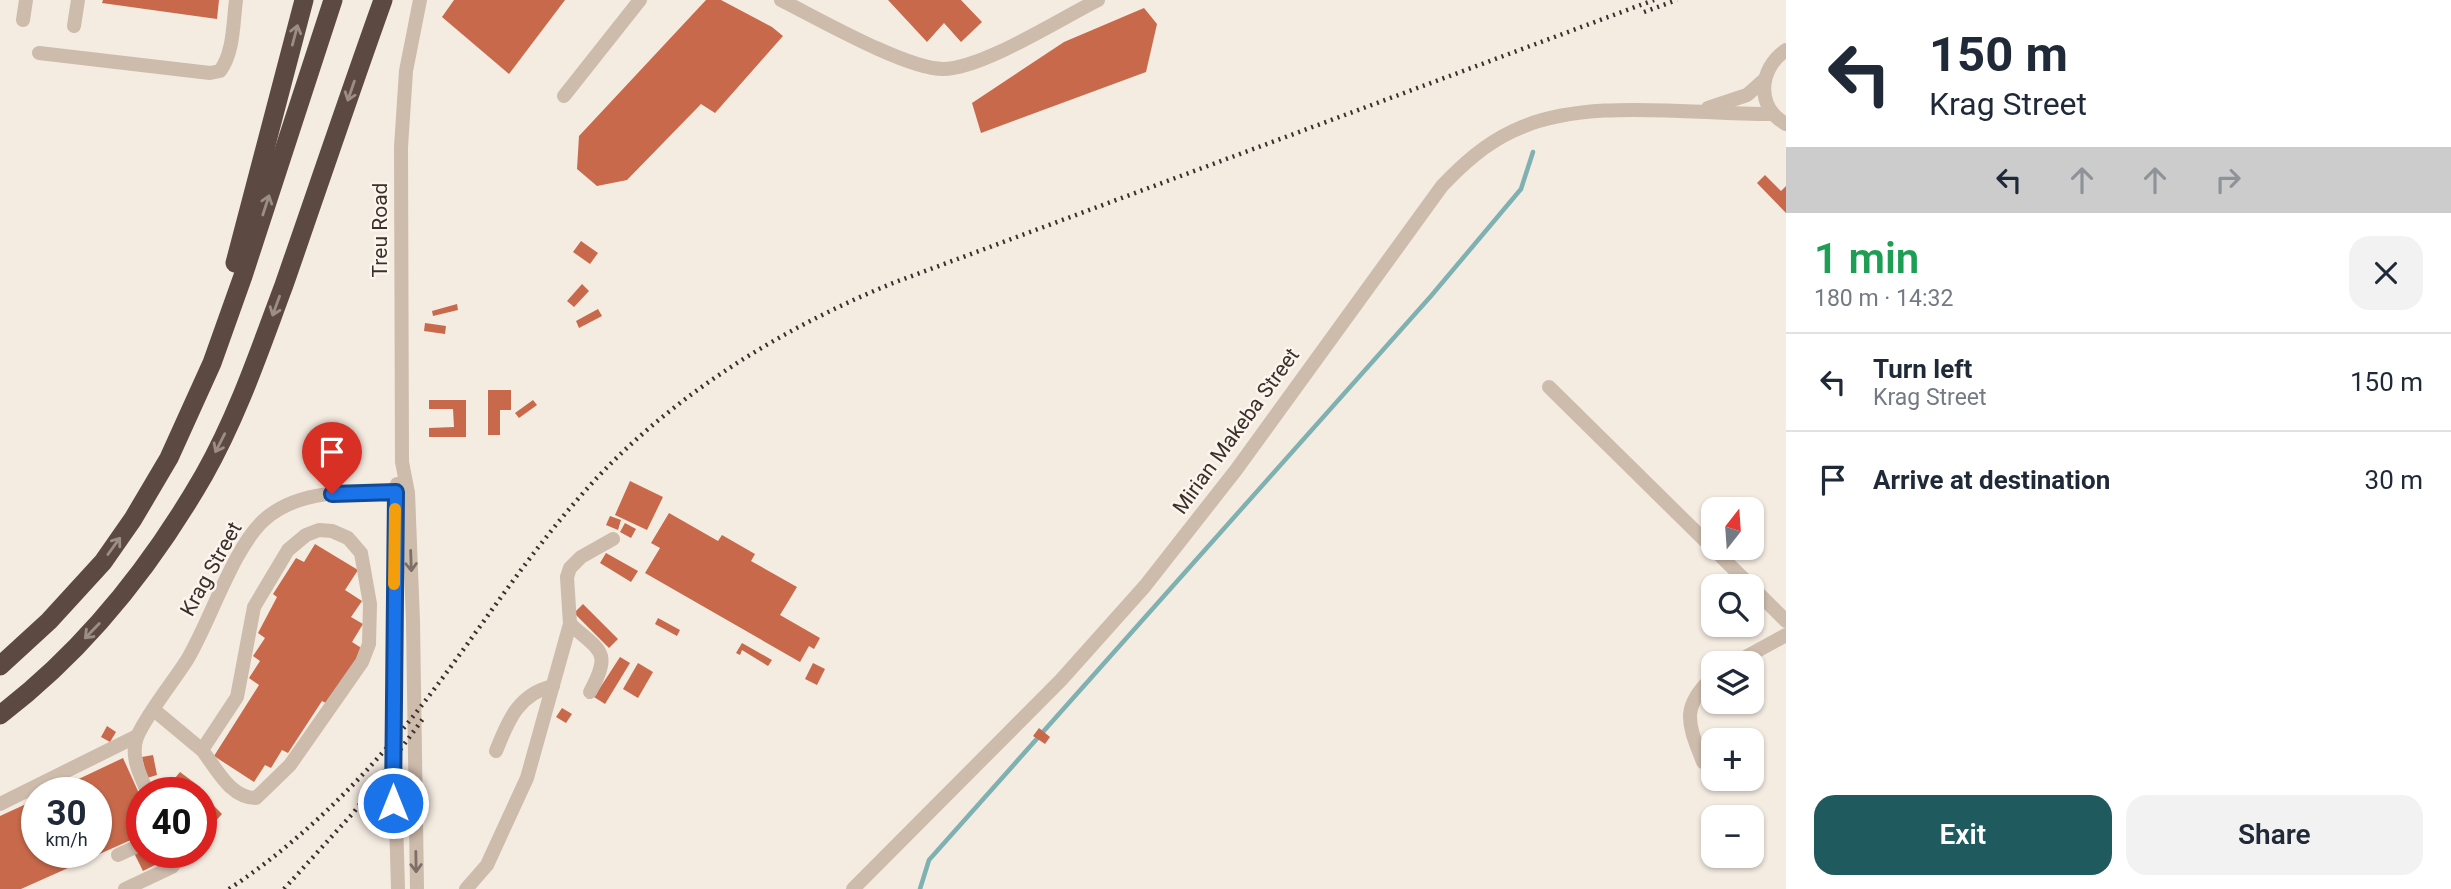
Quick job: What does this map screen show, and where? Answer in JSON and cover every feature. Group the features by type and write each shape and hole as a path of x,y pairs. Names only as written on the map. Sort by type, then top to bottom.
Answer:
{"highway":[{"path":"212,363 217,330 304,0"},
{"path":"0,666 49,621 103,562 134,519 169,458 212,363 333,0"},
{"path":"373,27 375,0"},
{"path":"0,715 36,688 99,624 157,550 205,473 249,382 383,0"}],"street":[{"path":"23,20 26,0"},
{"path":"74,26 78,0"},
{"path":"39,53 210,73 220,71 229,52 236,0"},
{"name":"Treu Road","path":"398,889 393,791 402,492 401,147 408,59 420,0"},
{"path":"564,96 640,0"},
{"path":"781,0 883,50 941,69 982,60 1098,0"},
{"name":"Mirian Makeba Street","path":"1700,110 1737,100 1754,90 1764,80 1769,67 1786,50"},
{"path":"1764,80 1767,104 1773,114 1786,124"},
{"name":"Mirian Makeba Street","path":"853,889 1061,680 1145,586 1236,470 1442,186 1466,160 1516,129 1565,116 1628,111 1700,110 1773,114"},
{"path":"1549,387 1738,574"},
{"name":"Krag Street","path":"137,736 188,658 246,542 264,520 285,507 313,497 352,492 402,492"},
{"name":"Treu Road","path":"402,492 415,683 417,889"},
{"path":"150,716 202,750 234,792 245,798 256,798 290,765 362,662 369,645 369,604 361,553 348,538 332,531 319,530 306,535 288,550 254,607 244,648 237,697 202,750"},
{"path":"466,889 487,865 527,778 570,624 566,577 570,568 581,557 613,539"},
{"path":"1764,600 1786,621"},
{"path":"570,624 600,652 603,660 602,669 590,692"},
{"path":"1757,651 1786,635"},
{"path":"496,751 511,715 519,704 534,693 552,686"},
{"path":"1701,689 1694,701 1688,723 1701,757"},
{"path":"137,736 135,757 140,777"},
{"path":"0,804 137,736"},
{"path":"118,855 126,852"},
{"path":"125,889 170,868"}],"building":[{"path":"103,0 219,0 217,19 102,3"},
{"path":"454,0 565,0 509,74 442,17"},
{"path":"706,0 721,0 772,27 783,36 715,113 701,104 627,180 597,186 577,169 579,136"},
{"path":"888,0 961,0 982,22 961,42 944,23 927,42"},
{"path":"1144,8 1157,24 1146,72 981,133 972,103 1064,42"},
{"path":"1765,175 1781,191 1786,186 1786,213 1757,183"},
{"path":"581,241 598,253 590,264 573,252"},
{"path":"582,284 589,291 574,307 567,301"},
{"path":"457,304 458,310 433,316 432,311"},
{"path":"598,309 602,316 579,328 576,321"},
{"path":"425,323 446,326 445,334 424,331"},
{"path":"488,390 511,390 511,410 500,410 500,435 488,435"},
{"path":"429,400 466,400 466,437 429,437 429,428 454,427 453,409 429,409"},
{"path":"533,400 537,405 519,418 515,413"},
{"path":"630,481 663,497 647,530 615,515"},
{"path":"669,513 718,541 722,535 755,554 751,561 797,587 780,615 820,638 814,649 809,646 800,662 645,573 660,548 651,543"},
{"path":"610,516 621,520 618,530 606,525"},
{"path":"625,523 636,529 631,538 620,532"},
{"path":"315,544 358,570 345,590 362,601 351,617 363,624 352,642 363,649 328,704 322,701 288,753 282,750 271,768 265,765 254,782 214,756 259,685 249,678 260,661 253,656 265,638 258,633 277,597 273,594 296,558 304,562"},
{"path":"606,553 638,571 631,582 600,563"},
{"path":"583,604 618,639 609,648 574,613"},
{"path":"658,618 680,630 677,636 655,624"},
{"path":"742,643 772,660 768,666 742,650 740,655 736,653"},
{"path":"620,657 630,663 605,704 594,697"},
{"path":"638,663 653,672 638,698 623,689"},
{"path":"813,663 825,669 817,685 805,679"},
{"path":"562,708 572,714 566,723 556,717"},
{"path":"107,726 116,732 110,742 101,737"},
{"path":"1039,728 1050,737 1045,744 1033,736"},
{"path":"153,755 157,775 147,777 142,757"},
{"path":"123,758 132,777 126,777 126,842 112,848 112,777 83,777"},
{"path":"21,806 21,868 68,868 21,889 0,889 0,816"}],"waterway":[{"path":"920,889 929,860 1431,296 1521,189 1533,152"}],"railway":[{"path":"229,889 302,833 346,792 387,747 429,696 554,527 610,465 683,401 763,347 806,323 893,283 1654,0"},
{"path":"1644,12 1677,0"},
{"path":"284,889 354,812 425,716"}],"slow traffic":[{"path":"394,584 395,509"}],"route":[{"path":"332,494 396,492 393,803"}]}
